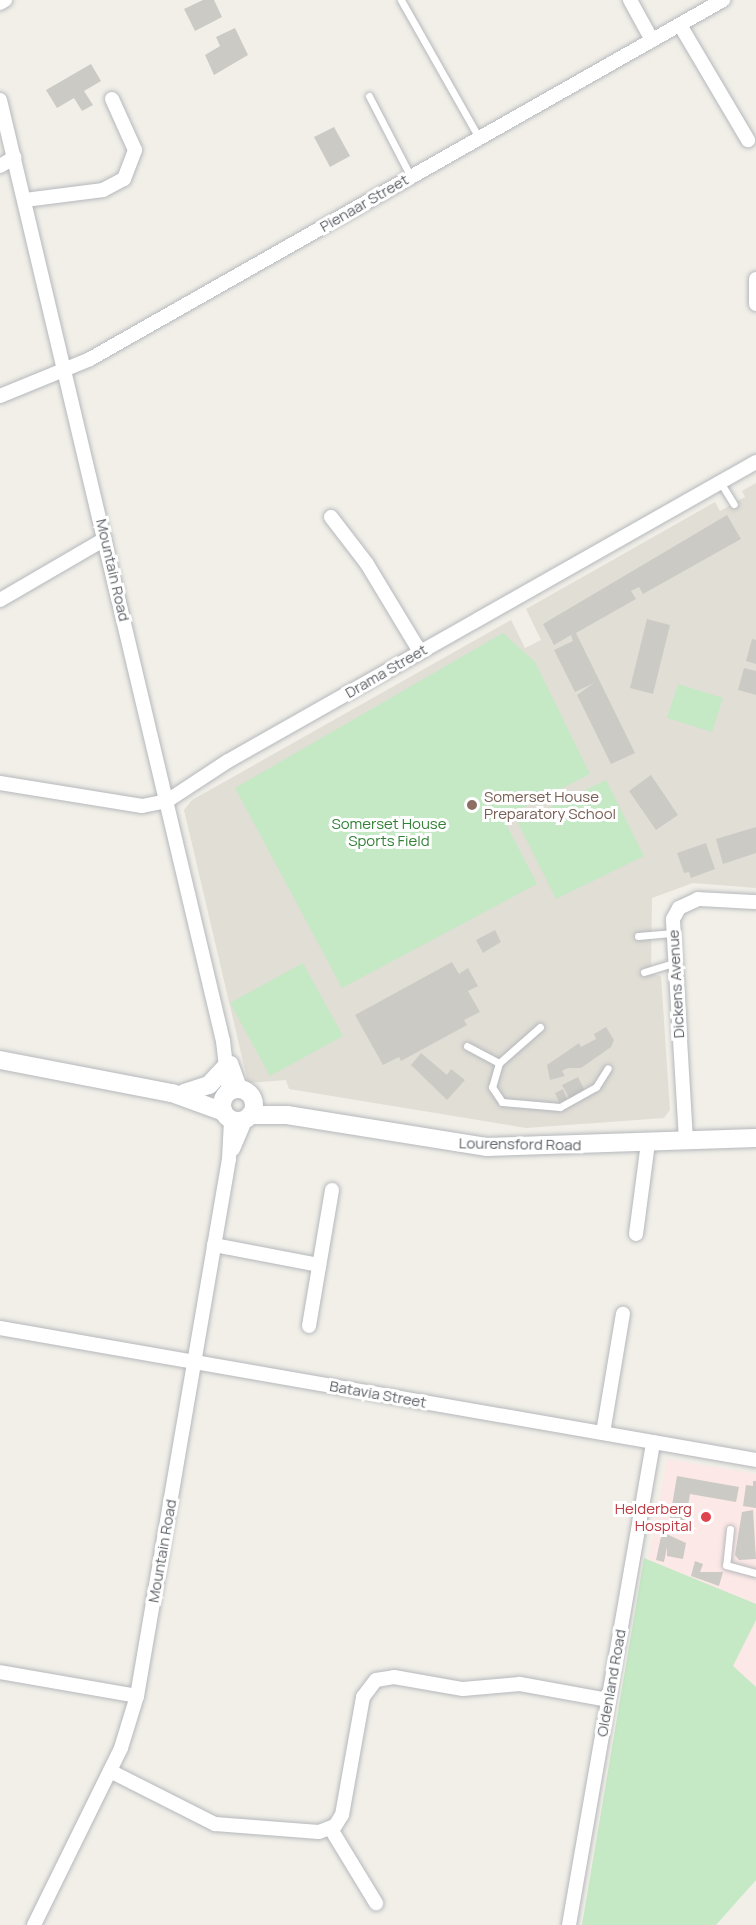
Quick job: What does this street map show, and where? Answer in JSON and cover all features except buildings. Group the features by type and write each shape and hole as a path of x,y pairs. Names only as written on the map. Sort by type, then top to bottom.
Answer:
{"street":[{"path":"0,3 5,0"},
{"path":"630,0 652,40"},
{"name":"Pienaar Street","path":"0,396 65,370 723,0"},
{"path":"680,25 748,140"},
{"path":"25,200 103,190 124,180 135,150 112,99"},
{"name":"Mountain Road","path":"0,100 237,1105 137,1696 110,1772 34,1925"},
{"path":"0,166 15,157"},
{"path":"756,279 756,304"},
{"name":"Drama Street","path":"0,783 141,806 167,801 420,652 756,462"},
{"path":"331,517 368,564 420,652"},
{"path":"0,600 105,539"},
{"name":"Dickens Avenue","path":"686,1140 671,933 673,919 687,902 712,898 756,902"},
{"name":"Mountain Road","path":"223,1041 226,1067 237,1105"},
{"name":"Lourensford Road","path":"0,1060 287,1115 487,1147 756,1138"},
{"path":"178,1093 209,1085 226,1067"},
{"path":"636,1234 648,1143"},
{"path":"309,1326 332,1190"},
{"path":"214,1245 319,1264"},
{"path":"603,1433 623,1314"},
{"name":"Batavia Street","path":"0,1328 756,1460"},
{"name":"Oldenland Road","path":"569,1925 653,1442"},
{"path":"0,1671 137,1696"},
{"path":"110,1772 215,1824 319,1832 331,1829 342,1815 363,1697 376,1680 394,1677 463,1689 520,1684 608,1700"},
{"path":"331,1829 376,1903"}],"lane":[{"path":"401,0 479,138"},
{"path":"369,96 411,177"},
{"path":"720,482 734,504"},
{"path":"638,936 671,933"},
{"path":"644,972 673,963"},
{"path":"540,1027 499,1063 492,1087 495,1095 502,1102 541,1109 560,1107 584,1097 608,1068"},
{"path":"467,1046 499,1063"},
{"path":"730,1529 726,1565 756,1573"}],"shaded area":[{"name":"Somerset House Preparatory School","path":"756,483 756,888 693,883 652,898 651,974 661,976 670,1110 664,1118 526,1128 289,1089 286,1080 248,1083 184,810 192,800 511,620 525,648 541,640 526,609 715,502 720,511 745,497 742,491"},
{"name":"Helderberg Hospital","path":"667,1459 756,1474 756,1604 649,1560"},
{"path":"756,1620 756,1687 733,1666"}],"green space":[{"name":"Somerset House Sports Field","path":"503,633 535,662 590,774 503,818 537,884 342,988 235,788"},
{"path":"678,684 723,698 712,732 667,718"},
{"path":"606,780 644,856 556,899 518,823"},
{"path":"303,963 343,1036 270,1076 230,1003"},
{"path":"644,1558 756,1604 756,1620 733,1666 756,1687 756,1880 716,1925 582,1925"}],"place":[{"name":"Somerset House Preparatory School","path":"472,805"},
{"name":"Helderberg Hospital","path":"706,1517"}]}
